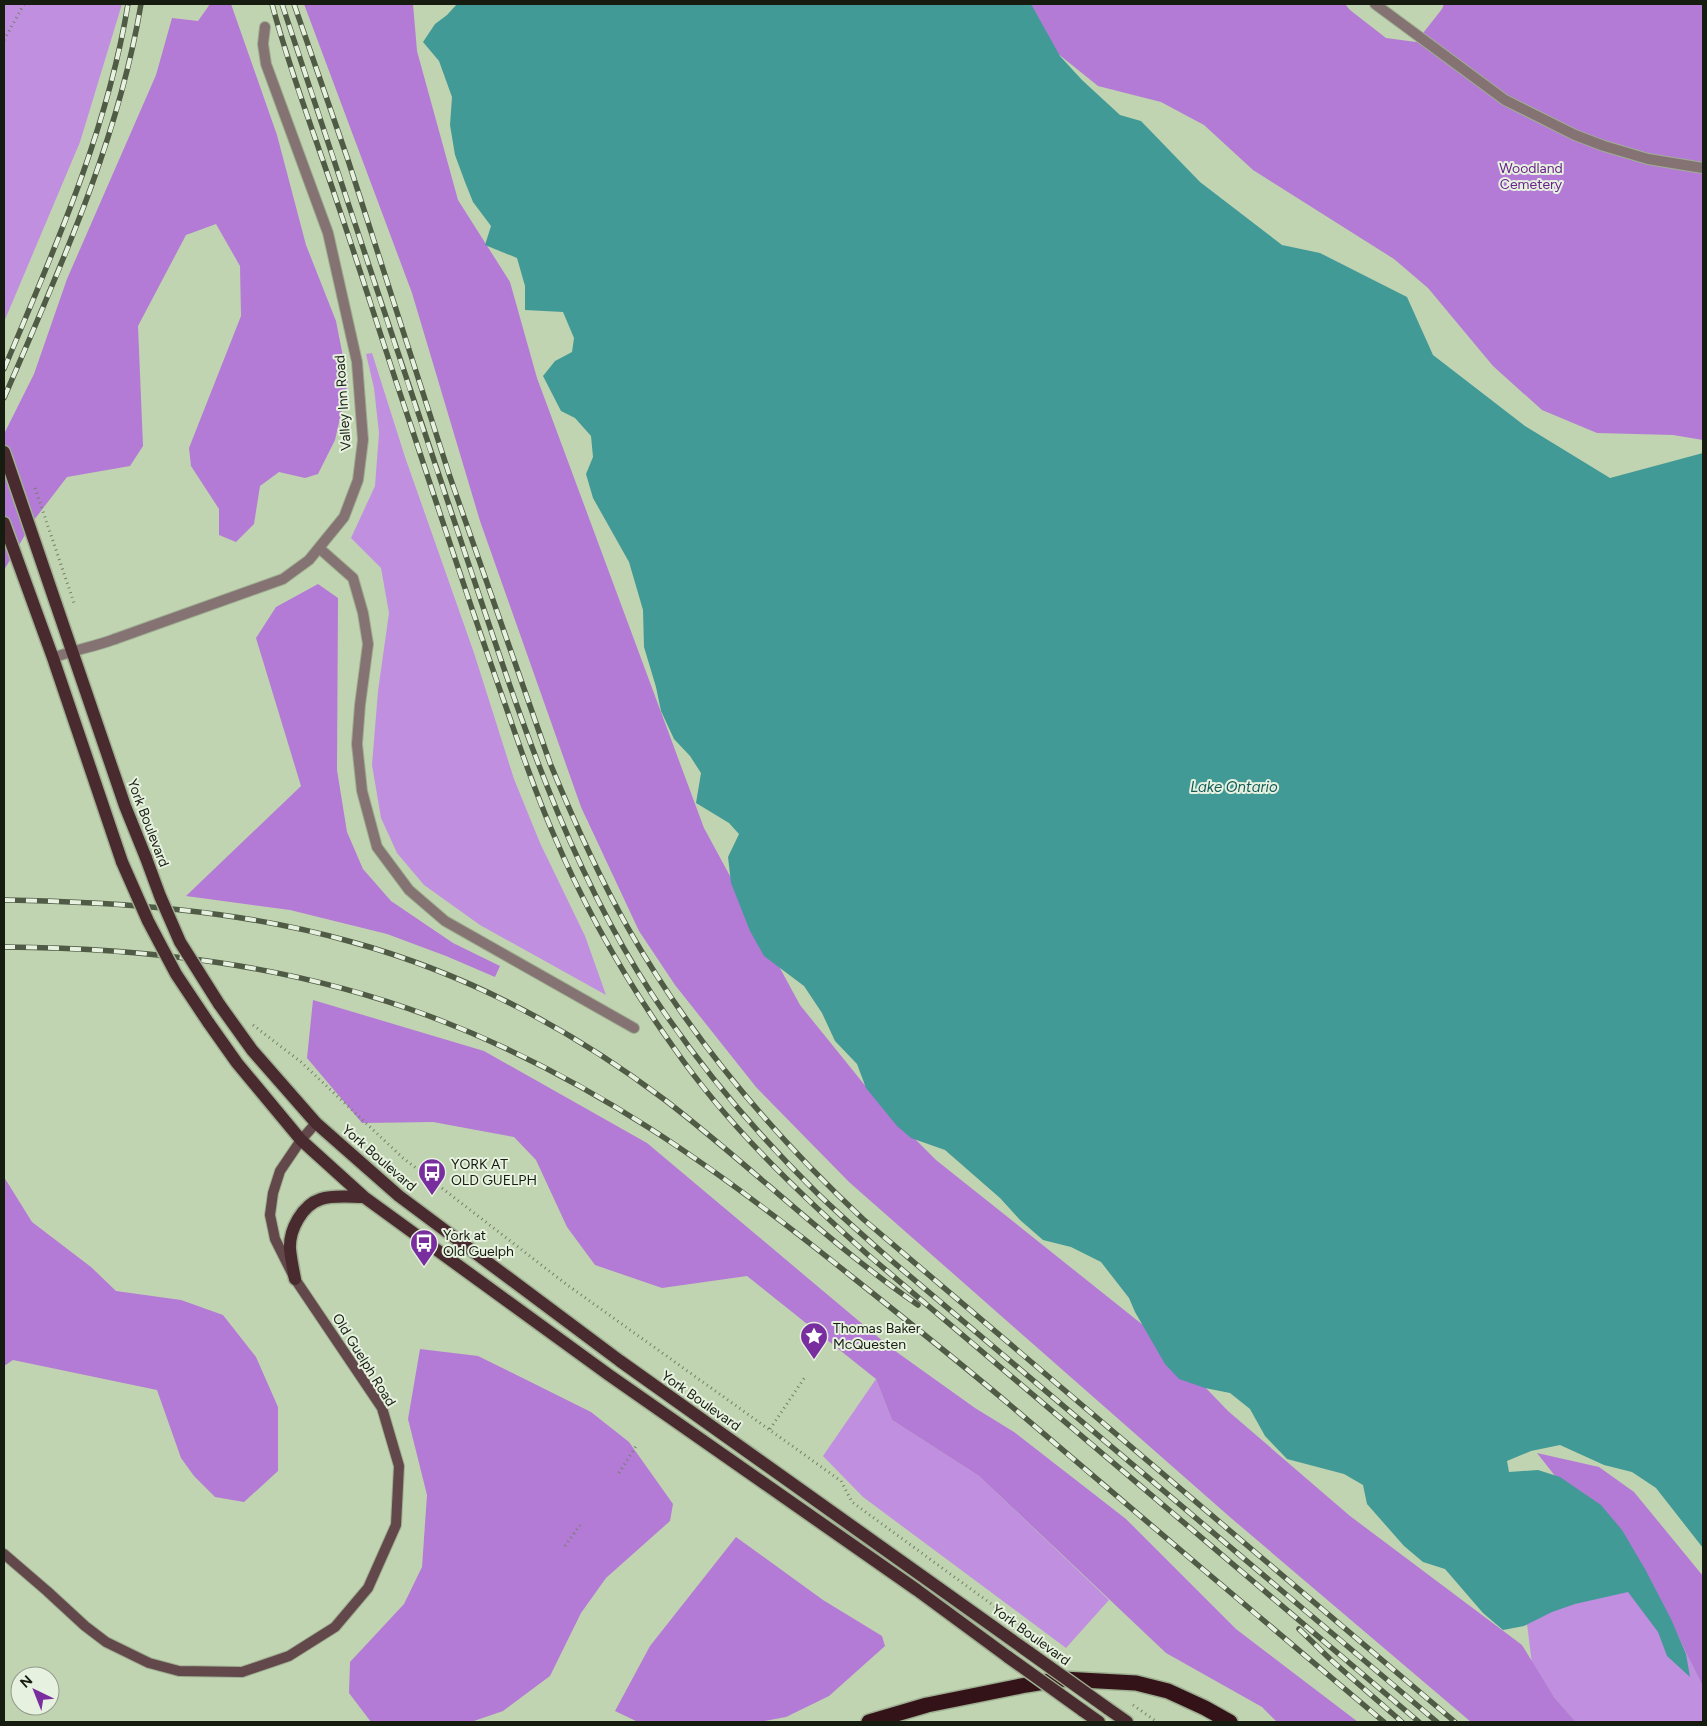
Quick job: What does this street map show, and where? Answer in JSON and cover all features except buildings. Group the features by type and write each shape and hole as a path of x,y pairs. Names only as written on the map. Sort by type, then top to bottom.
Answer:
{"highway":[{"path":"869,1722 927,1705 1063,1679 1136,1684 1168,1691 1230,1722"}],"main road":[{"name":"York Boulevard","path":"4,452 125,806 180,942 219,1004 252,1050 316,1123 436,1226 620,1361 1126,1722"},
{"path":"4,523 53,658 122,862 148,920 176,974 208,1022 237,1063 301,1140 364,1197 609,1375 917,1590 1099,1722"},
{"path":"295,1279 290,1246 296,1221 302,1212 312,1203 322,1198 364,1197"}],"street":[{"path":"1375,4 1505,100 1576,135 1604,146 1648,159 1703,166"},
{"name":"Valley Inn Road","path":"53,658 72,651 101,645 283,579 309,560 344,517 358,480 363,440 357,362 328,233 266,64 265,27"},
{"path":"319,548 353,578 363,614 368,644 357,744 362,791 377,847 409,890 445,920 634,1028"},
{"name":"Old Guelph Road","path":"4,1554 48,1591 85,1626 106,1642 149,1663 179,1671 242,1672 289,1656 335,1627 368,1588 396,1525 399,1466 382,1408 295,1279 275,1239 270,1215 273,1193 280,1171 301,1140 316,1123"}],"path":[{"path":"4,40 24,4"},
{"path":"35,488 74,604"},
{"path":"253,1024 301,1062 403,1158 566,1284 841,1481 852,1502 1027,1630"},
{"path":"770,1429 806,1377"},
{"path":"619,1472 636,1446"},
{"path":"565,1546 580,1525"},
{"path":"1133,1705 1157,1722"}],"shaded area":[{"path":"4,4 122,4 80,142 4,322"},
{"path":"372,353 405,457 474,653 514,779 540,843 585,936 606,995 480,925 424,885 397,853 381,818 372,765 378,691 389,613 381,568 351,538 375,486 379,433 374,388 366,354"},
{"path":"876,1379 892,1420 979,1476 1109,1600 1066,1648 863,1497 823,1456"},
{"path":"1607,1546 1673,1626 1703,1687 1703,1722 1576,1722 1554,1697 1532,1664 1525,1608"}],"green space":[{"path":"210,4 231,4 277,135 306,245 336,321 348,382 335,440 318,474 305,478 279,472 260,486 254,524 236,542 219,535 219,509 191,466 189,448 241,316 240,266 216,224 186,235 138,326 143,446 130,466 67,477 34,520 4,570 4,434 34,374 67,279 156,75 172,18 198,21"},
{"path":"304,4 413,4 417,51 458,200 510,282 537,378 704,828 800,1005 880,1104 936,1160 1153,1333 1228,1411 1350,1516 1522,1645 1554,1697 1576,1722 1471,1722 1231,1518 849,1182 756,1087 675,985 639,931 581,807 480,521 412,293"},
{"name":"Woodland Cemetery","path":"996,4 1345,4 1386,38 1416,42 1444,4 1703,4 1703,440 1673,435 1597,433 1542,410 1493,366 1428,288 1394,259 1253,170 1204,125 1161,102 1098,86"},
{"path":"318,584 338,598 337,770 347,832 363,869 391,901 453,943 500,966 495,977 387,934 290,910 186,896 301,786 256,638 276,607"},
{"path":"313,1000 484,1051 647,1143 891,1348 975,1408 1014,1432 1126,1519 1236,1629 1358,1722 1277,1722 1262,1707 1166,1653 979,1476 892,1420 876,1379 747,1276 662,1288 595,1265 567,1227 536,1160 514,1137 433,1122 362,1123 307,1058"},
{"path":"4,1177 32,1222 91,1267 116,1291 181,1300 223,1315 256,1357 278,1407 278,1471 244,1502 215,1497 194,1476 181,1458 157,1390 13,1360 4,1366"},
{"path":"420,1349 478,1356 591,1412 629,1442 673,1504 670,1521 606,1578 581,1613 550,1676 503,1711 471,1722 371,1722 349,1693 350,1662 404,1604 422,1567 427,1495 408,1419"},
{"path":"1537,1453 1599,1467 1634,1492 1703,1576 1703,1687 1673,1626"},
{"path":"736,1537 823,1600 882,1636 885,1646 829,1696 786,1717 759,1722 638,1722 615,1711 650,1646"}],"water":[{"name":"Lake Ontario","path":"457,4 1031,4 1060,56 1082,80 1120,115 1141,121 1200,182 1282,245 1320,253 1407,297 1433,355 1525,426 1610,478 1703,453 1703,1548 1656,1488 1632,1472 1604,1465 1560,1445 1531,1451 1507,1461 1509,1472 1538,1470 1560,1477 1601,1505 1622,1530 1671,1619 1686,1654 1690,1677 1667,1656 1658,1632 1628,1592 1575,1604 1552,1612 1524,1626 1503,1630 1483,1613 1445,1569 1423,1562 1404,1546 1367,1504 1363,1485 1344,1474 1287,1459 1265,1436 1250,1409 1230,1393 1205,1388 1179,1379 1165,1364 1129,1298 1101,1262 1071,1247 1043,1240 1020,1220 1000,1198 945,1150 911,1138 897,1126 866,1088 857,1064 835,1041 822,1013 804,986 764,956 750,931 731,883 728,857 739,834 729,823 696,803 701,773 690,756 674,739 661,711 644,647 643,610 629,562 593,498 586,474 593,457 591,436 575,418 561,411 543,376 555,361 572,352 574,338 563,312 525,310 525,286 517,258 485,245 491,226 473,202 455,155 450,125 452,97 439,61 423,42 435,24"}],"railway":[{"path":"4,369 60,235 93,144 119,52 128,4"},
{"path":"4,398 85,205 118,106 141,4"},
{"path":"272,4 295,80 458,567 546,818 593,917 623,971 656,1023 695,1077 740,1131 789,1182 867,1254 1419,1722"},
{"path":"282,4 507,677 550,794 602,908 632,963 666,1015 701,1063 738,1108 777,1152 836,1211 892,1261 1437,1722"},
{"path":"294,4 348,160 450,477 550,763 606,888 652,968 678,1007 705,1045 765,1118 796,1153 863,1219 1455,1722"},
{"path":"4,900 135,906 223,915 266,922 352,942 436,970 476,987 555,1027 629,1074 697,1125 821,1230 918,1305"},
{"path":"4,947 58,948 166,956 273,972 325,984 377,998 429,1016 488,1040 544,1067 598,1097 702,1163 802,1237 990,1389 1384,1722"},
{"path":"1299,1629 1331,1660 1402,1722"}],"place":[{"name":"YORK AT OLD GUELPH","path":"432,1196"},
{"name":"York at Old Guelph","path":"424,1267"},
{"name":"Thomas Baker McQuesten","path":"814,1360"}]}
